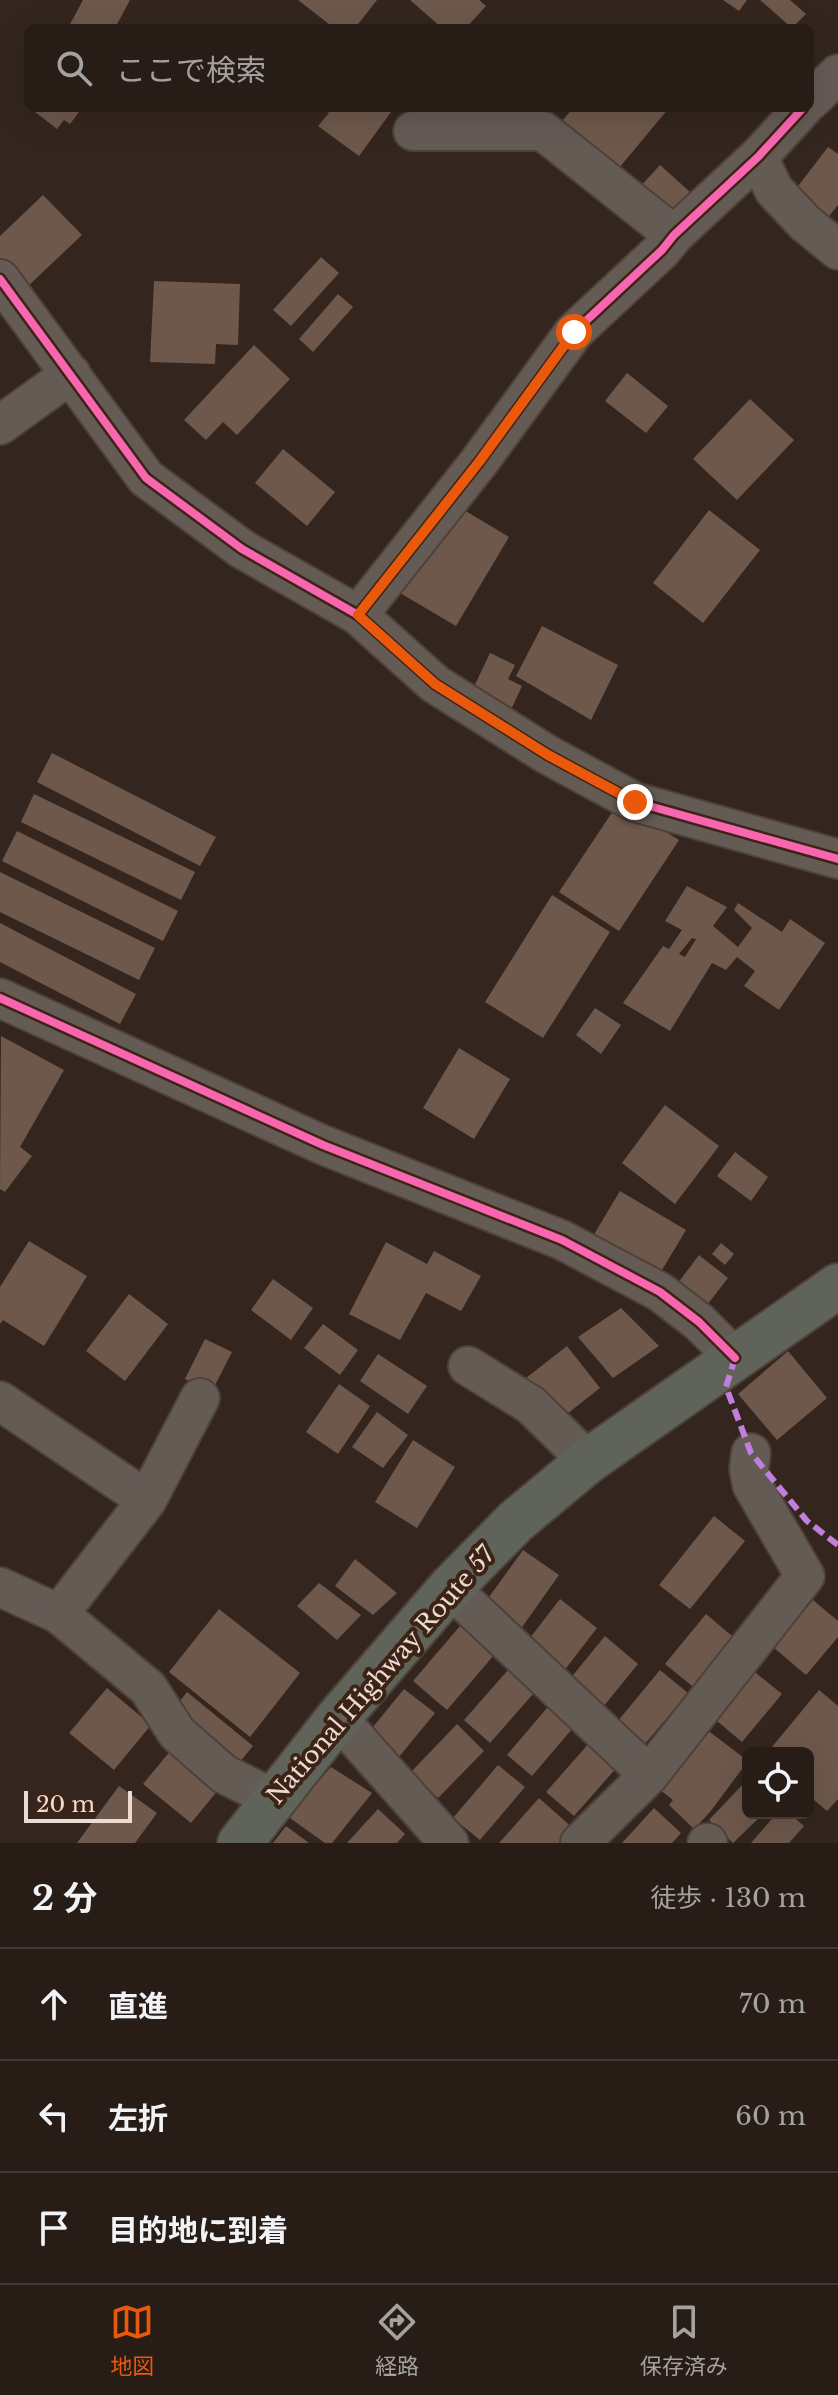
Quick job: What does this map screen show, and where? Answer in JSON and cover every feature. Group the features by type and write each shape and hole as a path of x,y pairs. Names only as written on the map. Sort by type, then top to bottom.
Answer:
{"highway":[{"name":"National Highway Route 57","path":"240,1843 338,1718 450,1588 516,1521 588,1461 838,1286"}],"street":[{"path":"814,97 838,74"},
{"path":"358,615 479,462 574,332 758,157 799,112"},
{"path":"413,131 543,131 674,235"},
{"path":"758,157 774,190 805,223 838,250"},
{"path":"0,279 146,478 242,549 358,615 435,684 548,755 635,802 838,859"},
{"path":"0,425 71,374"},
{"path":"0,998 323,1145 562,1240 660,1292 699,1322 735,1358"},
{"path":"468,1366 531,1405 588,1461"},
{"path":"59,1614 147,1500 200,1398"},
{"path":"0,1401 147,1500"},
{"path":"580,1843 649,1775 805,1576 752,1485 749,1469 751,1453"},
{"path":"0,1587 59,1614 148,1688 177,1733 224,1774 274,1799"},
{"path":"450,1588 649,1775"},
{"path":"338,1718 449,1843"}],"building":[{"path":"83,0 130,0 117,24 70,24"},
{"path":"298,0 377,0 358,24 329,24"},
{"path":"410,0 479,0 486,6 470,24 437,24"},
{"path":"723,0 747,0 739,11"},
{"path":"760,0 790,0 806,14 796,24 787,24"},
{"path":"35,112 79,112 70,124 64,120 57,129"},
{"path":"391,112 359,156 318,126 329,113"},
{"path":"570,112 666,112 614,174 557,127"},
{"path":"828,147 838,154 838,205 826,220 792,194"},
{"path":"660,165 690,192 667,217 637,190"},
{"path":"43,195 82,235 26,288 0,260 0,236"},
{"path":"321,257 339,273 291,326 273,310"},
{"path":"154,281 240,284 238,345 216,344 215,364 150,362"},
{"path":"338,294 353,307 313,352 299,339"},
{"path":"254,345 290,379 237,435 223,422 206,440 184,420"},
{"path":"627,373 668,406 646,433 605,401"},
{"path":"750,399 794,440 737,500 693,459"},
{"path":"283,449 335,492 307,526 255,483"},
{"path":"454,504 509,537 456,626 400,593"},
{"path":"709,510 760,550 703,623 653,583"},
{"path":"542,626 618,665 591,720 516,676"},
{"path":"490,653 515,665 508,679 522,686 509,714 469,697"},
{"path":"52,753 216,837 200,866 37,782"},
{"path":"34,794 195,872 181,900 21,822"},
{"path":"617,805 679,840 619,931 559,892"},
{"path":"17,831 178,911 163,941 2,861"},
{"path":"0,872 155,948 139,980 0,912"},
{"path":"687,886 727,907 713,926 738,947 752,928 734,910 738,903 782,932 790,919 825,943 779,1010 744,986 755,971 737,957 726,970 712,963 670,1031 623,1003 663,946 669,949 682,930 665,921","holes":["692,938 696,939 685,957 679,954"]},
{"path":"552,895 610,932 543,1038 485,1002"},
{"path":"0,923 136,994 120,1024 0,962"},
{"path":"595,1008 621,1025 601,1054 576,1035"},
{"path":"1,1036 64,1070 20,1147 32,1156 5,1192 0,1189"},
{"path":"459,1048 510,1079 474,1139 423,1108"},
{"path":"665,1105 719,1146 675,1204 622,1163"},
{"path":"735,1152 768,1177 751,1201 717,1176"},
{"path":"620,1191 686,1230 659,1275 593,1236"},
{"path":"29,1241 87,1276 44,1346 3,1320 0,1324 0,1287"},
{"path":"386,1242 427,1264 434,1251 481,1276 461,1311 426,1293 400,1340 349,1314"},
{"path":"721,1243 734,1254 725,1265 712,1254"},
{"path":"699,1255 728,1278 707,1305 678,1283"},
{"path":"273,1279 313,1308 291,1340 251,1310"},
{"path":"129,1294 168,1324 125,1381 86,1351"},
{"path":"621,1308 659,1346 613,1378 578,1337"},
{"path":"323,1324 358,1350 340,1375 304,1348"},
{"path":"205,1339 232,1352 211,1393 185,1379"},
{"path":"567,1346 600,1388 558,1421 526,1378"},
{"path":"788,1351 827,1398 777,1440 738,1394"},
{"path":"378,1354 427,1386 408,1414 360,1381"},
{"path":"339,1384 370,1406 338,1454 306,1432"},
{"path":"377,1412 408,1435 383,1468 352,1447"},
{"path":"413,1440 455,1467 417,1528 375,1502"},
{"path":"714,1516 745,1541 690,1609 659,1585"},
{"path":"523,1550 559,1575 520,1630 484,1604"},
{"path":"355,1559 397,1593 373,1615 335,1586"},
{"path":"319,1583 361,1615 337,1640 297,1606"},
{"path":"560,1599 597,1628 560,1676 523,1647"},
{"path":"813,1600 838,1621 838,1637 806,1675 773,1647"},
{"path":"219,1609 300,1673 250,1737 169,1672"},
{"path":"706,1614 738,1641 697,1690 665,1664"},
{"path":"460,1626 494,1655 447,1710 413,1681"},
{"path":"605,1636 638,1664 598,1713 565,1685"},
{"path":"751,1669 782,1694 742,1742 711,1716"},
{"path":"508,1670 534,1693 490,1743 464,1720"},
{"path":"660,1670 688,1693 644,1745 617,1722"},
{"path":"107,1688 151,1725 114,1770 69,1733"},
{"path":"404,1689 435,1713 394,1763 364,1738"},
{"path":"819,1690 838,1706 838,1799 827,1811 814,1800 814,1747 772,1747"},
{"path":"187,1692 253,1746 234,1769 171,1713"},
{"path":"553,1701 578,1722 532,1776 507,1755"},
{"path":"457,1724 484,1751 438,1798 411,1772"},
{"path":"702,1726 742,1756 742,1769 694,1829 669,1805 673,1800 655,1786"},
{"path":"591,1741 619,1765 574,1816 546,1792"},
{"path":"172,1749 219,1789 191,1823 143,1784"},
{"path":"498,1765 525,1787 480,1840 453,1818"},
{"path":"331,1767 372,1793 332,1843 325,1843 287,1816"},
{"path":"742,1785 742,1819 758,1819 733,1843 709,1820"},
{"path":"119,1786 157,1813 135,1843 77,1843"},
{"path":"539,1798 575,1830 564,1843 499,1843"},
{"path":"654,1808 681,1833 672,1843 622,1843"},
{"path":"378,1809 405,1834 397,1843 347,1843"},
{"path":"772,1819 796,1819 804,1826 789,1843 751,1843"},
{"path":"286,1826 309,1843 273,1843"}],"marked path":[{"path":"735,1358 726,1387 751,1453 807,1521 838,1545"}],"cycle path":[{"path":"358,615 479,462 574,332 758,157 799,112"},
{"path":"0,279 146,478 242,549 358,615 435,684 548,755 635,802 838,859"},
{"path":"0,998 323,1145 562,1240 660,1292 699,1322 735,1358"}],"route":[{"path":"574,332 479,462 358,615 435,684 548,755 635,802"}]}
